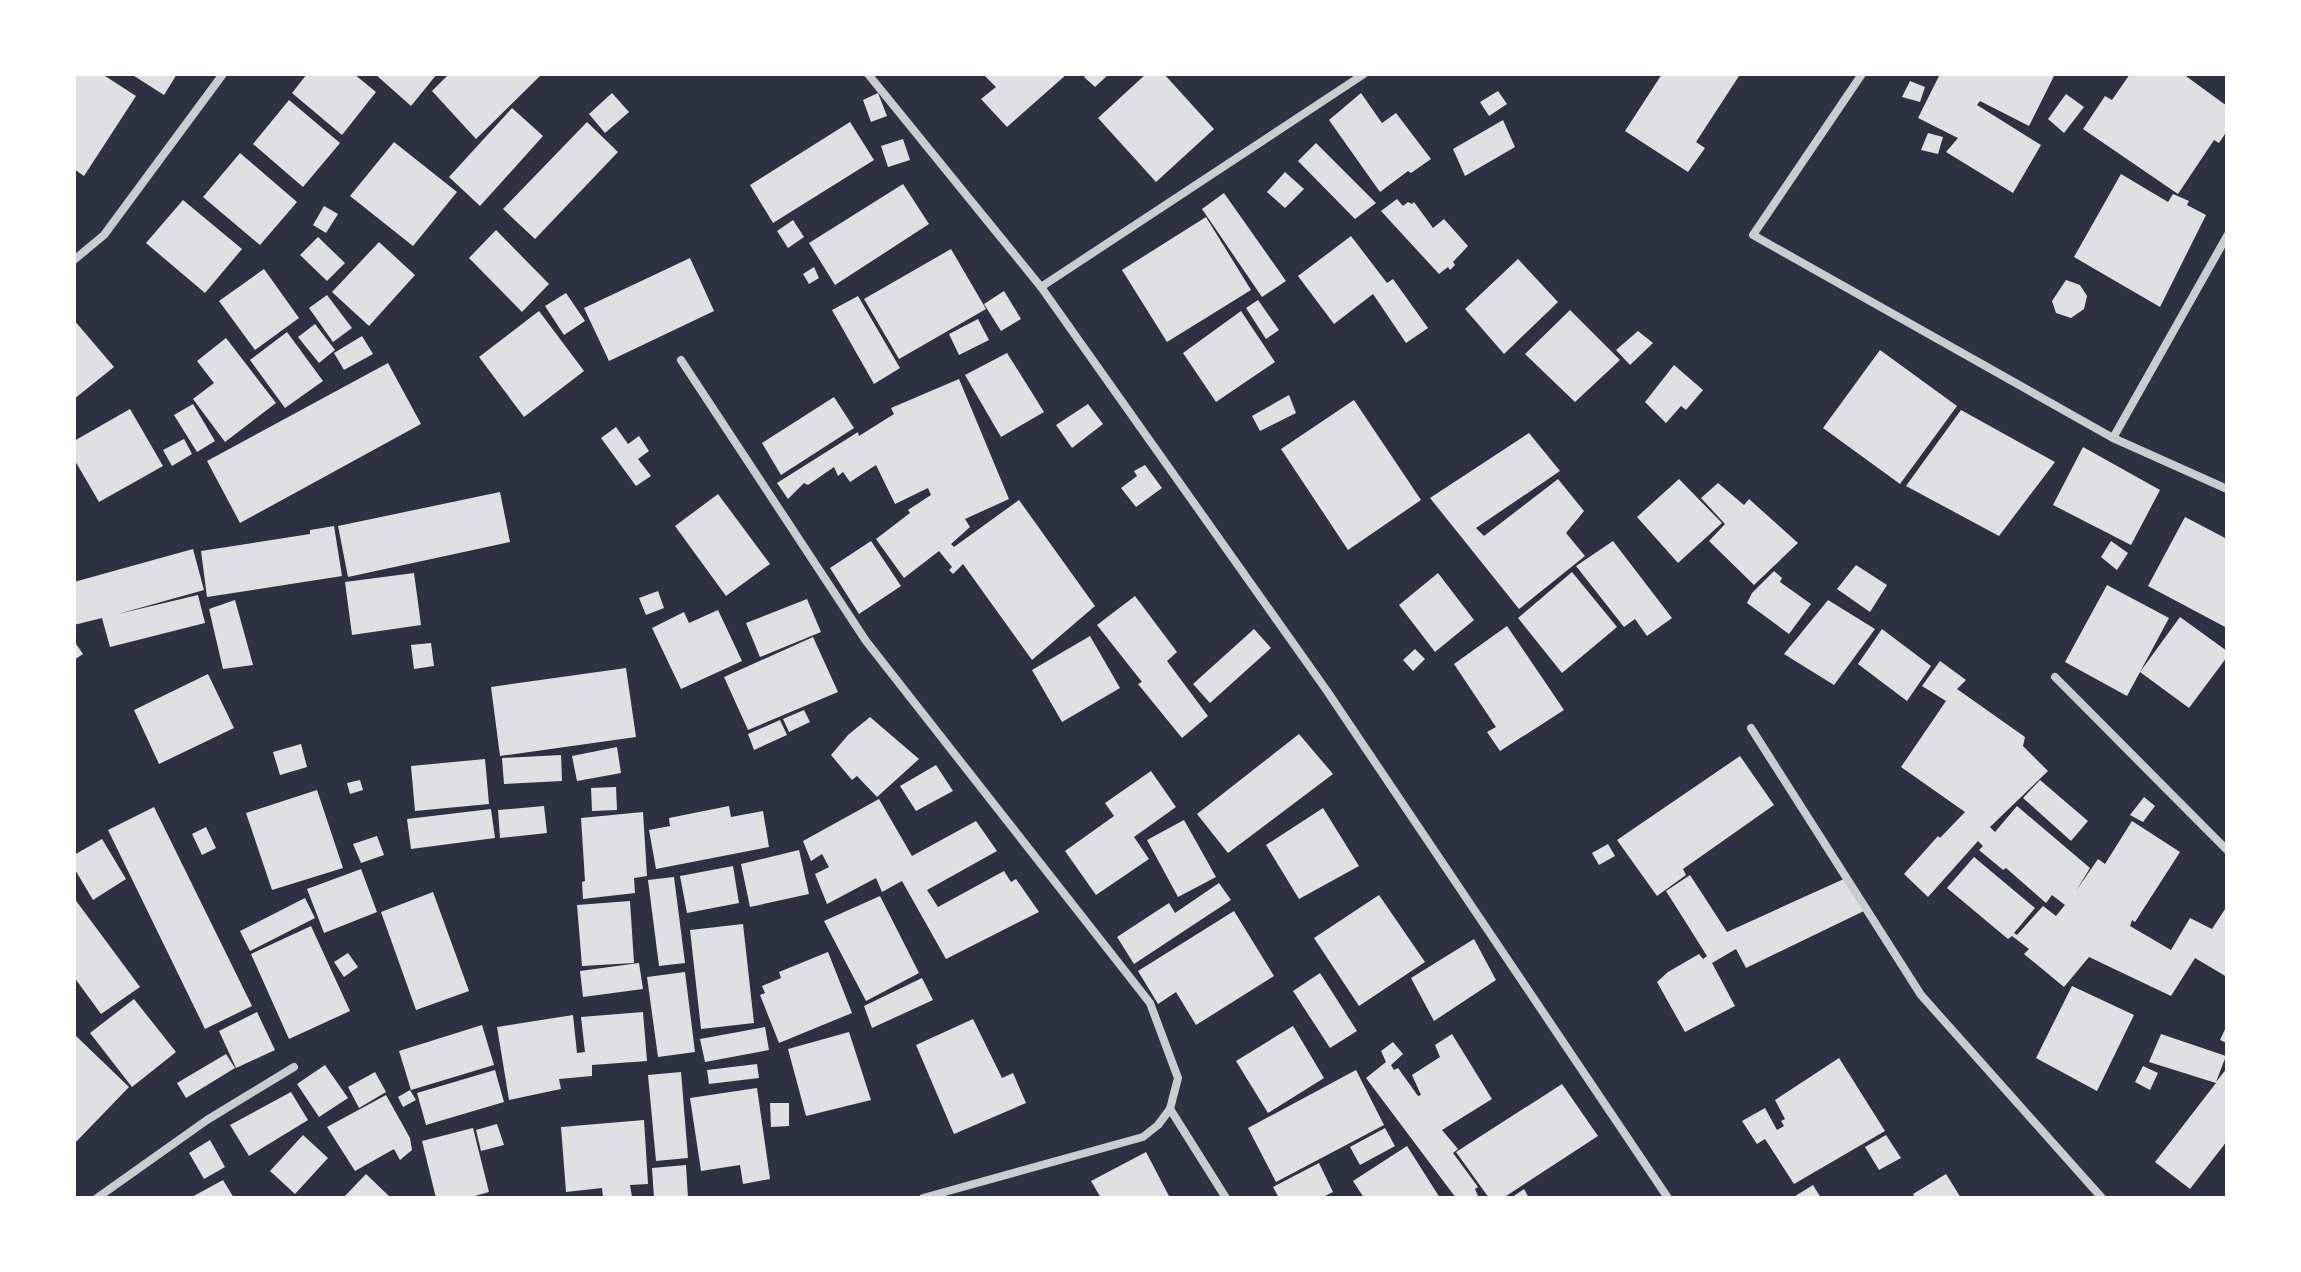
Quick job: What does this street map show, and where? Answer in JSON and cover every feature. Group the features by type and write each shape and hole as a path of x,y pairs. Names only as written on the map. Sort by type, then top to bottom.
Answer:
{"street":[{"path":"74,260 104,235 223,74"},
{"path":"868,74 1041,287 1327,691 1668,1198"},
{"path":"1041,287 1364,74"},
{"path":"1862,74 1753,235 2113,438 2227,489"},
{"path":"2113,438 2227,236"},
{"path":"681,360 866,641 1150,1003 1178,1078 1170,1109 1158,1125 1143,1137 923,1198"},
{"path":"2055,677 2227,850"},
{"path":"1751,728 1921,995 2102,1198"},
{"path":"97,1198 207,1120 294,1067"},
{"path":"1170,1109 1226,1198"}],"building":[{"path":"74,74 102,74 136,96 84,176 74,169"},
{"path":"131,74 177,74 164,95"},
{"path":"307,74 354,74 376,92 342,135 292,93"},
{"path":"375,74 437,74 411,106"},
{"path":"449,74 542,74 476,139 432,91"},
{"path":"983,74 1067,74 1007,127 981,99 996,87"},
{"path":"1087,74 1109,74 1095,87 1084,77"},
{"path":"1146,74 1164,74 1214,129 1156,182 1098,118"},
{"path":"1662,74 1739,76 1696,142 1705,148 1688,172 1625,131"},
{"path":"1940,74 2055,74 2029,126 1980,101 1977,105 2041,145 2013,193 1946,152 1958,138 1918,118"},
{"path":"2130,74 2183,74 2227,106 2227,131 2219,143 2214,140 2178,194 2083,129 2105,96 2112,100"},
{"path":"1910,81 1925,87 1920,102 1902,97"},
{"path":"1498,91 1507,104 1489,116 1480,102"},
{"path":"612,93 629,112 605,133 589,114"},
{"path":"878,93 887,116 871,122 863,100"},
{"path":"1361,93 1382,123 1396,113 1431,159 1411,173 1408,171 1380,192 1329,120"},
{"path":"2066,94 2084,107 2064,133 2048,119"},
{"path":"289,100 340,143 303,187 253,144"},
{"path":"512,108 543,136 480,206 449,177"},
{"path":"1503,120 1515,147 1465,176 1453,149"},
{"path":"587,122 618,152 535,239 503,209"},
{"path":"850,122 874,160 773,223 750,185"},
{"path":"1928,133 1943,137 1938,154 1921,150"},
{"path":"903,139 910,160 888,167 881,146"},
{"path":"394,142 457,192 413,246 350,196"},
{"path":"1316,143 1376,203 1355,219 1298,161"},
{"path":"240,153 297,202 260,245 203,197"},
{"path":"1285,172 1304,189 1285,208 1267,192"},
{"path":"2121,174 2168,202 2173,194 2189,201 2187,205 2206,215 2160,307 2074,257"},
{"path":"903,184 929,224 835,285 809,243"},
{"path":"1224,193 1286,281 1262,297 1202,209"},
{"path":"1397,199 1403,206 1414,202 1433,228 1444,219 1468,246 1450,270 1448,267 1439,274 1381,211"},
{"path":"183,200 242,249 205,293 146,243"},
{"path":"324,206 338,214 326,233 313,225"},
{"path":"1206,217 1251,290 1167,342 1122,270"},
{"path":"793,220 804,237 788,248 777,231"},
{"path":"496,230 549,284 522,312 469,258"},
{"path":"1351,236 1387,283 1393,279 1428,328 1406,343 1373,294 1334,324 1298,276"},
{"path":"318,237 345,263 327,281 300,255"},
{"path":"379,242 415,275 369,326 332,292"},
{"path":"951,249 986,309 899,359 864,299"},
{"path":"690,258 714,311 609,361 584,308"},
{"path":"1518,259 1558,302 1504,354 1465,309"},
{"path":"814,267 819,278 809,284 803,274"},
{"path":"264,269 299,318 255,350 219,301"},
{"path":"2066,280 2080,285 2087,296 2084,309 2071,318 2056,313 2052,301"},
{"path":"1004,291 1021,319 1001,331 984,304"},
{"path":"566,293 585,321 564,335 545,306"},
{"path":"327,295 352,328 333,342 309,308"},
{"path":"858,296 900,368 874,384 832,310"},
{"path":"1258,300 1279,330 1266,339 1246,308"},
{"path":"1570,310 1620,360 1575,402 1525,354"},
{"path":"539,311 584,371 524,417 479,357"},
{"path":"1241,311 1275,362 1216,402 1183,353"},
{"path":"978,319 989,340 959,355 949,334"},
{"path":"74,320 114,367 74,399"},
{"path":"315,324 335,350 319,363 298,337"},
{"path":"1638,331 1653,343 1630,365 1616,350"},
{"path":"287,332 323,381 285,408 250,360"},
{"path":"362,336 373,354 344,370 334,353"},
{"path":"226,338 276,403 225,442 193,399 214,383 197,361"},
{"path":"1880,350 1957,406 1900,484 1823,428"},
{"path":"1007,353 1044,412 1001,437 965,375"},
{"path":"388,363 421,424 240,523 207,461"},
{"path":"1674,365 1703,390 1686,410 1681,406 1666,423 1645,402"},
{"path":"959,379 1009,499 965,519 970,527 951,544 954,547 1019,500 1095,606 1032,660 963,564 953,574 949,570 952,567 939,551 904,578 876,539 910,513 908,510 931,495 928,488 895,504 876,465 850,482 843,472 838,476 834,467 808,485 804,483 788,499 777,483 858,432 859,436 894,414 891,408"},
{"path":"1289,395 1296,413 1260,431 1252,416"},
{"path":"834,397 854,428 781,475 762,443"},
{"path":"1354,400 1421,500 1348,550 1281,449"},
{"path":"193,404 215,441 197,452 174,415"},
{"path":"1088,404 1103,424 1072,448 1056,425"},
{"path":"130,409 163,466 99,502 74,459 74,441"},
{"path":"1961,410 2055,462 1999,536 1906,486"},
{"path":"616,427 628,444 639,436 649,451 638,459 651,476 636,486 601,438"},
{"path":"1529,433 1560,471 1476,528 1484,536 1558,479 1584,511 1566,533 1585,556 1519,609 1430,498"},
{"path":"184,439 192,454 172,466 163,450"},
{"path":"2083,447 2160,490 2131,545 2053,505"},
{"path":"1145,465 1162,488 1136,507 1121,488 1137,476 1134,471"},
{"path":"1679,479 1722,523 1678,563 1637,517"},
{"path":"1718,483 1744,505 1749,499 1798,543 1754,585 1709,541 1725,524 1701,498"},
{"path":"500,492 510,542 348,577 338,526"},
{"path":"718,494 770,564 726,596 675,526"},
{"path":"2185,517 2227,539 2227,628 2148,586"},
{"path":"334,526 342,576 207,597 201,551 310,534 310,530"},
{"path":"871,541 901,586 859,614 830,568"},
{"path":"1613,541 1672,618 1647,636 1635,619 1624,627 1576,566"},
{"path":"2111,541 2128,553 2117,570 2101,557"},
{"path":"193,549 204,590 118,614 198,595 205,623 110,647 102,618 74,625 74,582"},
{"path":"1856,565 1887,585 1870,612 1837,589"},
{"path":"1774,571 1782,578 1780,582 1811,604 1789,634 1747,603 1752,593"},
{"path":"1572,572 1617,627 1562,673 1518,618"},
{"path":"414,573 421,625 352,635 345,582"},
{"path":"1438,573 1474,620 1435,652 1399,605"},
{"path":"2107,585 2169,618 2127,696 2065,662"},
{"path":"658,591 664,608 646,615 639,598"},
{"path":"1135,596 1177,652 1167,661 1208,716 1182,738 1138,684 1142,682 1097,625"},
{"path":"807,599 821,632 760,657 746,623"},
{"path":"235,600 253,665 223,669 209,609"},
{"path":"1828,600 1875,629 1834,685 1784,654"},
{"path":"718,610 742,661 681,689 652,628 684,612 689,623"},
{"path":"2180,617 2227,651 2227,657 2189,708 2140,672"},
{"path":"1507,626 1564,710 1500,751 1487,732 1496,727 1454,664"},
{"path":"1254,629 1271,648 1210,703 1193,684"},
{"path":"1882,629 1931,666 1907,701 1858,664"},
{"path":"1090,636 1120,688 1062,722 1032,670"},
{"path":"813,637 838,692 748,730 724,677"},
{"path":"74,641 83,654 74,660"},
{"path":"431,643 434,666 414,669 411,645"},
{"path":"1415,649 1425,659 1413,671 1403,660"},
{"path":"1940,661 1966,680 1957,689 2025,737 2023,746 2048,771 1990,827 1995,832 2017,806 2090,868 2076,891 2098,859 2105,864 2132,821 2180,852 2130,926 2171,950 2190,918 2212,929 2227,906 2227,977 2195,958 2171,996 2089,957 2064,987 2024,954 2029,949 2012,936 2008,939 1947,888 1974,857 2035,908 2014,933 2017,935 2043,906 2056,916 2065,905 2052,895 2046,903 2006,868 2003,870 1979,850 1983,846 1978,841 1928,897 1904,874 1938,836 1940,838 1965,812 1901,767 1946,701 1922,686"},
{"path":"626,668 636,737 500,756 491,687"},
{"path":"208,674 234,728 159,764 134,710"},
{"path":"804,710 810,722 789,732 783,719"},
{"path":"870,717 919,759 877,797 857,776 852,780 831,755 848,735"},
{"path":"780,720 787,735 754,750 748,734"},
{"path":"1299,734 1333,774 1228,853 1197,814"},
{"path":"301,744 307,767 280,775 273,752"},
{"path":"617,747 621,773 577,781 572,756"},
{"path":"561,755 562,781 504,784 502,758"},
{"path":"1740,756 1774,805 1683,869 1686,875 1657,896 1617,840"},
{"path":"485,759 489,804 415,811 411,766"},
{"path":"936,765 953,791 916,811 900,786"},
{"path":"1151,771 1176,807 1134,837 1149,859 1096,895 1065,851 1114,816 1105,803"},
{"path":"360,780 363,790 350,794 347,783"},
{"path":"2040,780 2088,821 2071,841 2023,798"},
{"path":"616,787 617,810 592,811 591,788"},
{"path":"317,790 343,868 272,890 246,813"},
{"path":"2144,797 2155,806 2143,822 2130,815"},
{"path":"879,799 912,856 976,821 997,851 927,890 938,907 1004,871 1011,882 1016,879 1039,912 946,959 902,881 882,892 876,878 827,904 815,874 829,867 822,854 811,861 803,841"},
{"path":"544,806 547,833 500,838 498,810"},
{"path":"729,806 731,817 763,811 769,847 656,869 649,830 670,826 669,818"},
{"path":"154,807 252,1006 205,1029 108,830"},
{"path":"1323,808 1359,866 1299,899 1266,845"},
{"path":"491,809 495,838 411,849 407,819"},
{"path":"643,812 647,876 634,878 635,893 583,899 582,882 585,881 581,818"},
{"path":"1184,820 1216,877 1178,897 1147,840"},
{"path":"206,827 216,848 202,855 192,834"},
{"path":"377,836 384,855 361,863 353,844"},
{"path":"102,839 126,879 93,900 74,868 74,855"},
{"path":"1608,844 1615,856 1599,865 1592,853"},
{"path":"799,850 809,894 750,907 741,864"},
{"path":"733,866 739,903 687,913 680,876"},
{"path":"361,869 377,912 324,933 307,889"},
{"path":"1690,875 1727,932 1846,878 1866,910 1746,968 1736,949 1712,963 1735,1006 1685,1032 1657,982 1699,954 1703,959 1707,956 1666,891"},
{"path":"674,877 685,963 659,966 648,880"},
{"path":"1219,883 1231,900 1134,964 1117,937 1169,903 1175,913"},
{"path":"433,892 469,991 416,1010 381,912"},
{"path":"1379,895 1425,962 1359,1006 1314,938"},
{"path":"880,896 919,973 866,1001 824,921"},
{"path":"74,898 140,987 101,1014 74,977"},
{"path":"305,898 315,918 250,951 240,931"},
{"path":"630,901 634,963 582,966 577,905"},
{"path":"1234,911 1274,976 1196,1025 1176,992 1158,1004 1138,971"},
{"path":"743,924 754,1023 701,1029 690,930"},
{"path":"311,926 350,1011 289,1039 251,954"},
{"path":"1474,939 1496,980 1434,1021 1411,978"},
{"path":"828,952 852,1013 779,1043 760,995 765,993 762,986 781,978 779,972"},
{"path":"348,953 358,967 344,977 334,962"},
{"path":"639,963 643,989 583,997 580,971"},
{"path":"685,972 695,1052 658,1057 647,977"},
{"path":"1320,973 1357,1031 1330,1048 1293,991"},
{"path":"922,978 933,1000 872,1028 864,1006"},
{"path":"2072,986 2134,1015 2097,1091 2036,1058"},
{"path":"134,999 176,1052 132,1087 90,1033"},
{"path":"257,1012 275,1050 236,1068 219,1031"},
{"path":"643,1012 647,1061 592,1065 592,1076 559,1079 561,1089 509,1100 497,1027 573,1015 577,1053 585,1052 581,1017"},
{"path":"973,1019 1002,1078 1013,1073 1026,1103 954,1134 916,1045"},
{"path":"482,1025 494,1065 411,1090 399,1051"},
{"path":"2227,1025 2227,1043 2220,1040"},
{"path":"1293,1026 1324,1078 1268,1113 1236,1061"},
{"path":"765,1027 769,1050 705,1062 700,1039"},
{"path":"849,1032 871,1100 806,1116 788,1049"},
{"path":"74,1034 129,1087 74,1144"},
{"path":"1452,1034 1492,1099 1442,1130 1458,1149 1453,1153 1478,1187 1475,1189 1476,1198 1456,1198 1366,1078 1386,1062 1381,1051 1393,1042 1403,1054 1391,1065 1394,1070 1398,1068 1418,1096 1421,1095 1412,1075 1440,1057 1435,1045"},
{"path":"2161,1034 2226,1056 2216,1082 2227,1068 2227,1141 2190,1189 2155,1162 2216,1083 2149,1062"},
{"path":"226,1054 235,1068 186,1098 177,1083"},
{"path":"1839,1058 1885,1131 1794,1184 1765,1139 1757,1144 1742,1121 1765,1108 1777,1130 1784,1126 1781,1121 1785,1119 1775,1100"},
{"path":"757,1064 759,1078 709,1084 707,1070"},
{"path":"325,1065 348,1098 319,1117 297,1084"},
{"path":"2143,1066 2158,1073 2150,1090 2135,1082"},
{"path":"495,1070 504,1102 426,1125 417,1093"},
{"path":"1356,1070 1384,1125 1276,1182 1248,1128"},
{"path":"375,1072 386,1092 359,1108 348,1087"},
{"path":"681,1072 688,1158 656,1161 648,1075"},
{"path":"1562,1084 1598,1136 1503,1198 1489,1198 1456,1152"},
{"path":"757,1088 770,1179 743,1184 740,1165 701,1171 690,1098"},
{"path":"410,1090 416,1100 403,1107 398,1097"},
{"path":"291,1092 308,1120 249,1156 230,1125"},
{"path":"386,1095 410,1138 412,1150 400,1160 394,1149 355,1171 327,1127"},
{"path":"770,1103 789,1103 789,1126 771,1127"},
{"path":"644,1120 648,1184 630,1185 632,1197 603,1198 602,1188 566,1192 561,1127"},
{"path":"497,1124 504,1145 481,1151 476,1130"},
{"path":"473,1128 489,1192 468,1198 436,1198 422,1141"},
{"path":"1385,1128 1395,1146 1360,1165 1350,1147"},
{"path":"303,1135 328,1158 295,1194 270,1171"},
{"path":"1886,1135 1901,1158 1879,1170 1865,1147"},
{"path":"210,1140 225,1167 204,1179 189,1153"},
{"path":"1407,1146 1440,1198 1364,1198 1353,1181"},
{"path":"1146,1152 1170,1198 1101,1198 1091,1181"},
{"path":"1319,1163 1333,1192 1321,1198 1279,1198 1273,1187"},
{"path":"686,1165 688,1198 654,1198 652,1168"},
{"path":"366,1174 391,1198 343,1198"},
{"path":"1946,1174 1961,1198 1915,1198 1913,1194"},
{"path":"223,1180 234,1198 190,1198"},
{"path":"1813,1185 1821,1198 1792,1198"},
{"path":"1524,1189 1529,1198 1511,1198"}]}
